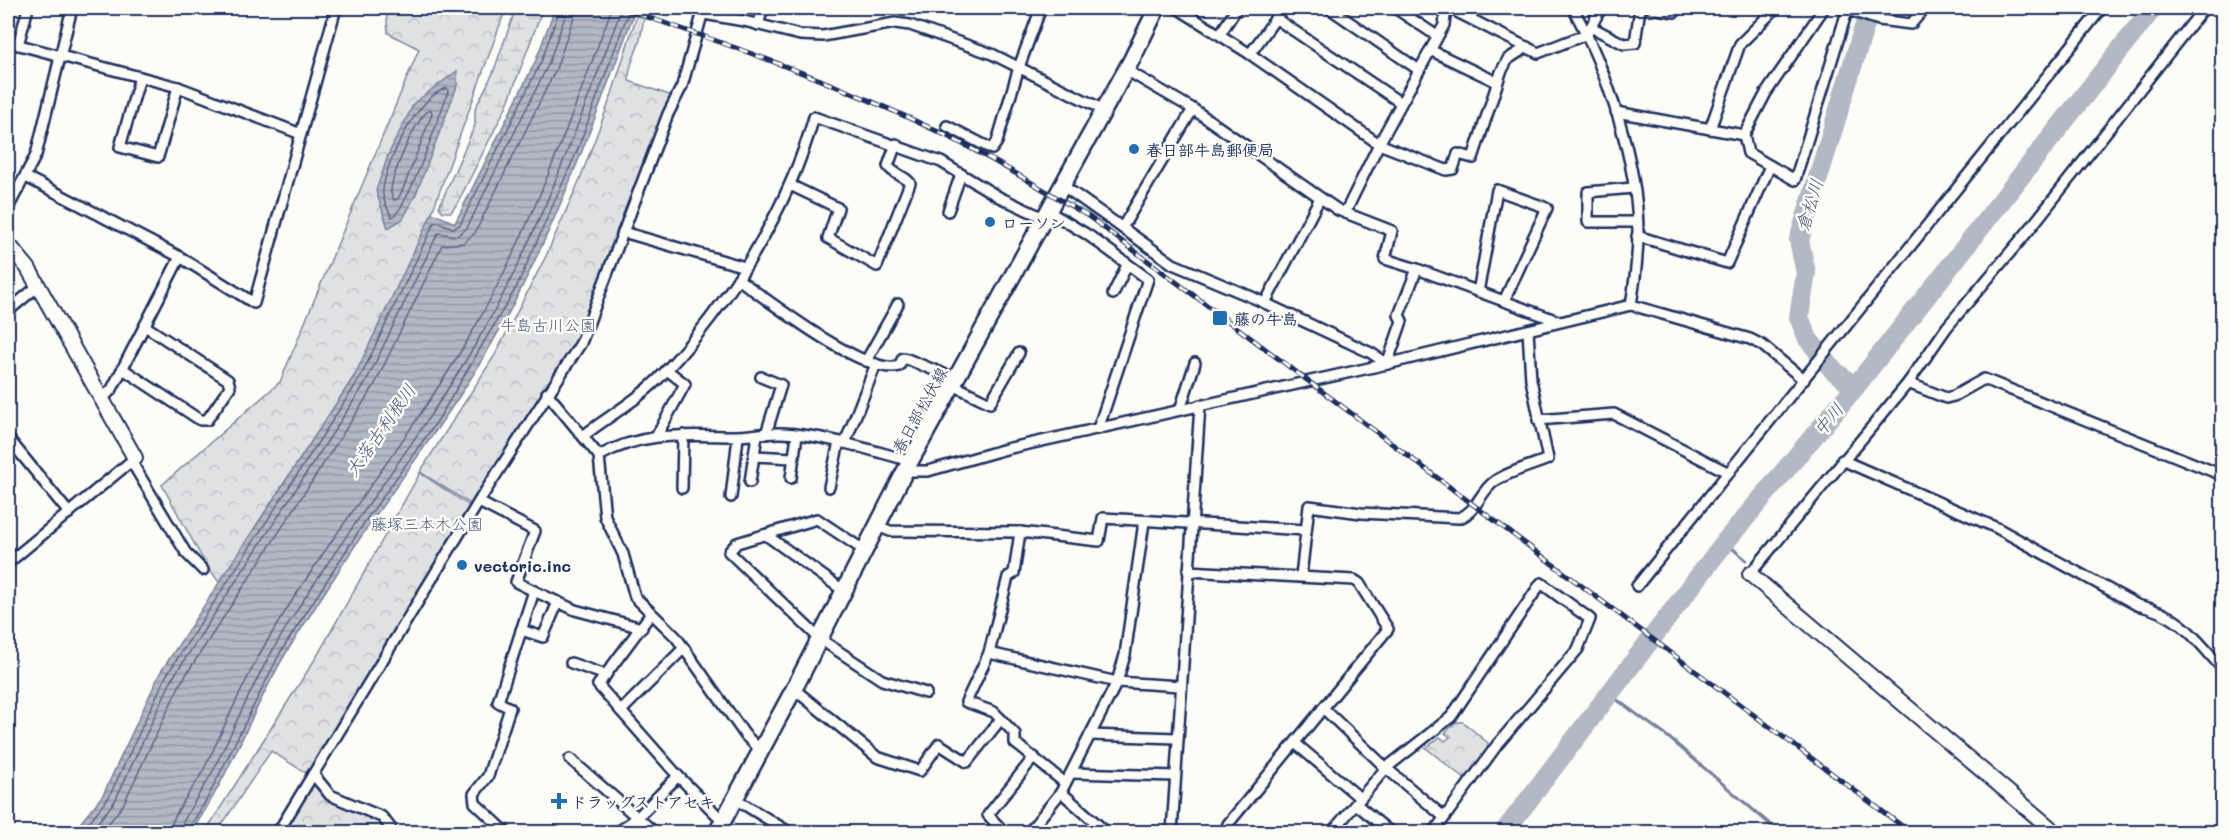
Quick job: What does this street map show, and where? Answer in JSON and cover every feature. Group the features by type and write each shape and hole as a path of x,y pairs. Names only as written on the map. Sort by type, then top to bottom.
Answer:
{"main road":[{"name":"春日部松伏線","path":"720,827 794,689 908,466 1126,70 1157,8"}],"street":[{"path":"18,45 28,8"},
{"path":"8,208 36,155 72,8"},
{"path":"26,177 180,257 254,303 336,8"},
{"path":"758,25 763,8"},
{"path":"947,126 992,149 997,142 1019,67 1041,8"},
{"path":"1177,8 1250,54 1379,144 1446,170 1453,169 1458,154 1473,158 1497,82 1508,59 1527,47"},
{"path":"1220,34 1237,8"},
{"path":"1250,54 1283,8"},
{"path":"1329,8 1419,70"},
{"path":"1395,8 1437,36"},
{"path":"1346,213 1379,144 1444,25 1447,8 1538,53 1589,31 1601,8"},
{"path":"1573,8 1589,31 1625,144 1637,222 1631,305"},
{"path":"1589,31 1624,44 1635,43 1640,8"},
{"path":"1650,8 1675,12 1678,8"},
{"path":"1710,129 1740,44 1776,8"},
{"path":"1824,8 1766,93 1744,135 1748,153 1795,180 1847,10 1875,19 1911,24 1925,8"},
{"path":"1637,586 2102,8"},
{"path":"2050,831 1750,574 1908,383 1947,327 2029,230 2205,8"},
{"path":"278,832 479,502 581,343 668,114 682,86 704,11 800,35 823,36 895,23 910,25 1019,67 1104,110"},
{"path":"1275,18 1401,103"},
{"path":"8,42 178,87 302,134"},
{"path":"1430,50 1497,82"},
{"path":"1126,70 1192,109 1320,198 1346,213 1392,231 1385,259 1559,322"},
{"path":"140,77 120,147 158,157 178,87"},
{"path":"1122,228 1192,109"},
{"path":"1616,112 1744,135"},
{"path":"583,436 666,370 738,279 790,185 804,152 814,117 896,144 941,162 1088,235 1127,266 1148,279 1098,429"},
{"path":"790,185 838,208 828,238 877,266 910,183 906,178 891,172 888,166 896,144"},
{"path":"1637,236 1727,263 1770,165"},
{"path":"948,211 962,174"},
{"path":"1062,185 1173,264 1265,303 1371,353 1387,364"},
{"path":"1633,188 1588,192 1588,222 1637,222"},
{"path":"1478,292 1497,190 1547,208 1503,301"},
{"path":"1265,303 1320,198"},
{"path":"623,232 745,267"},
{"path":"8,244 21,257 103,398 135,458 134,466 186,553 203,570"},
{"path":"103,398 112,389 123,369 180,257"},
{"path":"1113,294 1127,266"},
{"path":"1387,364 1402,321 1399,315 1417,269"},
{"path":"738,279 828,341 866,361 892,368 899,366 903,358 908,359 955,382 990,403 1019,352"},
{"path":"8,311 38,286"},
{"path":"866,361 898,304"},
{"path":"599,456 616,447 656,437 797,435 842,442 928,471 1006,449 1387,364 1631,305 1750,339 1762,345 1804,380"},
{"path":"123,369 200,420 207,420 230,387 228,380 145,326"},
{"path":"1301,576 1309,506 1361,513 1466,516 1497,479 1548,459 1531,380 1528,330"},
{"path":"1180,410 1195,363"},
{"path":"829,487 842,442 876,364"},
{"path":"656,437 685,384 666,370"},
{"path":"750,482 754,456 781,385 761,377"},
{"path":"1908,383 1946,398 1984,379 2223,475"},
{"path":"547,393 599,456 605,517 623,554 635,597 684,648 745,735 761,751"},
{"path":"1172,832 1176,738 1200,405"},
{"path":"1538,420 1614,414 1729,473"},
{"path":"682,488 683,435"},
{"path":"790,478 797,435"},
{"path":"730,497 738,437"},
{"path":"8,438 69,513"},
{"path":"754,456 793,458"},
{"path":"8,563 135,458"},
{"path":"1842,460 1997,528 2137,605 2160,610 2185,626 2223,668"},
{"path":"479,502 534,531 516,582 575,610 642,628"},
{"path":"877,526 890,531 1020,532 1099,541 1103,518 1244,528 1257,525 1306,530"},
{"path":"865,551 817,519 737,543 729,552 820,639 882,680 926,693"},
{"path":"1029,832 1063,787 1117,682 1125,655 1144,522"},
{"path":"1020,532 1014,573 1008,577 989,653 966,702 994,712 1015,734 1015,743 1034,757 1106,832"},
{"path":"766,535 844,591"},
{"path":"1188,571 1354,580 1359,582 1388,629 1228,824 1226,832 1216,832"},
{"path":"1332,832 1386,768 1451,717 1541,583 1590,619 1578,649 1497,745 1434,832"},
{"path":"506,832 473,798 488,776 510,708 498,702 534,591"},
{"path":"521,630 543,637 558,602"},
{"path":"650,615 598,685 720,827"},
{"path":"621,711 684,648"},
{"path":"989,653 1117,682 1180,686"},
{"path":"571,663 606,675"},
{"path":"794,689 876,757 920,771 939,744 967,762 1001,719"},
{"path":"1323,708 1386,768 1444,817"},
{"path":"1090,735 1176,738"},
{"path":"1295,743 1390,832"},
{"path":"1004,832 988,815 1034,757"},
{"path":"570,759 654,832"},
{"path":"1071,773 1174,776"},
{"path":"313,774 330,795 382,817 390,827 389,832"},
{"path":"617,832 637,818 678,776"},
{"path":"735,799 789,832"}],"green space":[{"path":"386,8 506,8 430,218 355,375 219,582 206,565 162,485 280,382 419,49 388,33"},
{"path":"516,8 543,8 507,105 457,204 451,212 443,212 439,207 475,125 475,109 493,73"},
{"name":"牛島古川公園","path":"639,8 648,8 630,69 629,81 672,96 662,114 575,342 472,505 420,472 495,355 546,256 580,179 611,97"},
{"name":"藤塚三本木公園","path":"420,473 471,507 309,775 271,751 217,832 205,832 317,656"},
{"path":"1456,722 1463,722 1488,743 1488,749 1466,780 1426,748 1440,737 1445,741 1450,737 1445,733"},
{"path":"313,781 338,802 385,824 385,832 281,832"}],"water":[{"name":"大落古利根川","path":"555,8 636,8 570,182 532,267 488,350 446,416 349,554 286,653 217,789 191,832 73,832 103,795 160,673 355,375 432,213 455,223 536,60"},
{"path":"457,71 457,86 416,194 403,219 388,228 376,191 389,153 414,103"}],"waterway":[{"name":"倉松川","path":"1855,387 1833,370 1808,339 1799,317 1806,273 1799,240 1870,8"},
{"name":"中川","path":"1504,832 1725,542 1855,387 2153,8"},
{"path":"1725,542 1746,560"},
{"path":"1768,579 1974,755"},
{"path":"1609,694 1668,737 1779,832"}],"railway":[{"path":"620,8 704,36 869,100 949,137 1088,216 1910,832"}],"place":[{"name":"春日部牛島郵便局","path":"1134,149"},
{"name":"ローソン","path":"990,222"},
{"name":"藤の牛島","path":"1220,318"},
{"name":"vectoric.inc","path":"462,565"},
{"name":"ドラッグストアセキ","path":"559,801"}]}
